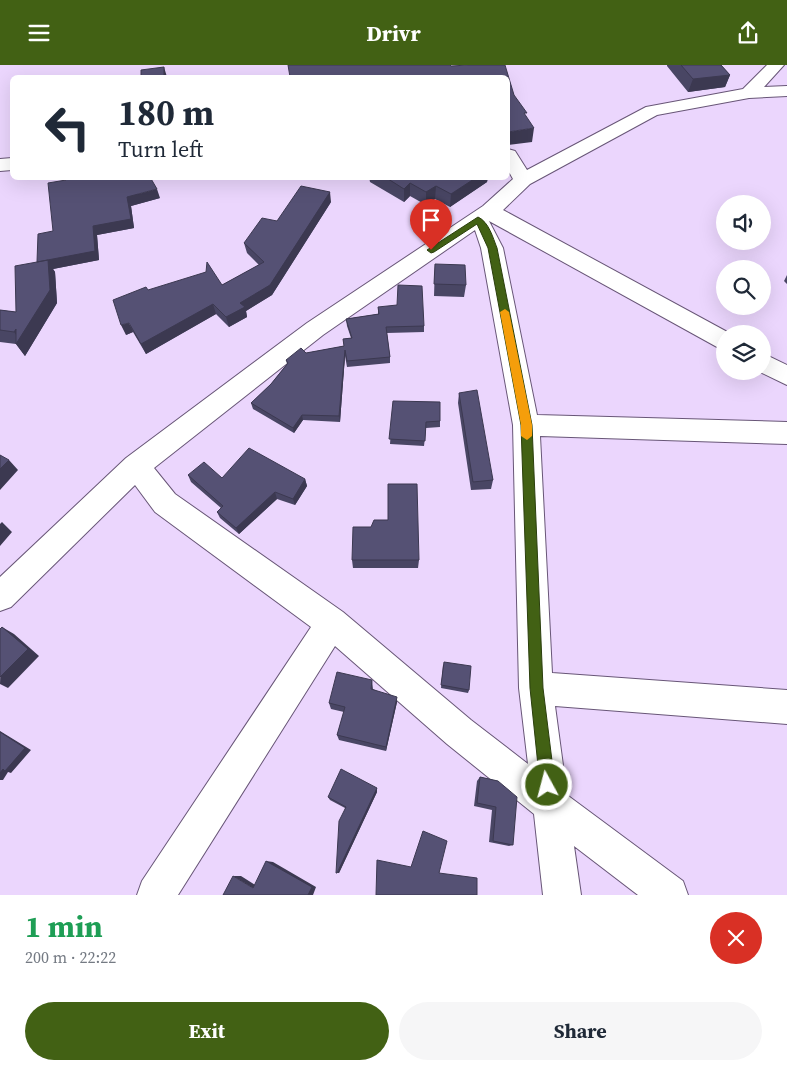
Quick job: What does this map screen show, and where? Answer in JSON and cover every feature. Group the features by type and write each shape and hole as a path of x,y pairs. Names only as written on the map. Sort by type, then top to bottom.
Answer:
{"street":[{"path":"749,93 779,69"},
{"path":"0,597 136,466 315,329 484,215 523,180 652,111 749,93 787,91"},
{"path":"510,158 523,180"},
{"path":"484,215 716,336"},
{"path":"484,215 485,229 492,248 526,425 536,688 562,895"},
{"path":"771,368 787,377"},
{"path":"526,425 787,433"},
{"path":"136,466 165,503 332,623 459,732 669,895"},
{"path":"156,895 332,623"},
{"path":"536,688 787,707"}],"building":[{"path":"288,65 505,65 508,75 290,75"},
{"path":"681,65 721,65 730,75 693,79"},
{"path":"164,67 164,75 141,75 141,70"},
{"path":"510,82 514,95 527,113 524,113 534,128 510,132"},
{"path":"66,180 152,180 157,189 127,197 131,219 93,226 95,251 37,262 38,234 53,231 48,183"},
{"path":"390,180 472,180 451,194 436,186 426,192 410,183 404,189"},
{"path":"301,186 330,192 270,285 240,303 245,307 226,317 213,304 141,344 129,323 121,325 113,300 146,287 148,290 206,272 207,262 222,285 264,262 244,243 262,218 277,221"},
{"path":"48,260 50,290 16,344 16,329 14,332 0,330 0,310 16,312 15,266"},
{"path":"435,264 465,265 466,285 434,284"},
{"path":"398,285 422,286 424,326 386,327 390,357 347,361 345,350 339,416 302,415 293,428 251,403 271,384 288,363 286,360 301,348 306,353 344,346 343,339 352,338 346,319 379,314 378,307 397,305"},
{"path":"477,390 493,480 473,482 459,393"},
{"path":"393,401 440,402 440,421 426,422 425,441 389,439"},
{"path":"249,448 305,479 293,499 275,492 236,528 217,512 223,506 188,475 204,462 222,478"},
{"path":"0,455 9,460 0,469"},
{"path":"388,484 417,484 419,560 352,560 353,527 371,527 374,520 388,520"},
{"path":"2,627 28,649 0,677 0,629"},
{"path":"444,662 471,666 469,690 441,685"},
{"path":"337,672 372,680 371,689 397,697 386,747 337,735 345,707 329,703"},
{"path":"0,732 25,748 5,771 3,769 0,773"},
{"path":"341,769 377,788 336,873 339,821 346,807 328,797"},
{"path":"480,777 498,781 517,797 513,845 493,841 496,807 477,803"},
{"path":"423,831 447,841 439,873 477,878 477,895 376,895 377,860 411,867"},
{"path":"266,861 312,887 308,895 223,895 233,876 253,888"}],"slow traffic":[{"path":"505,312 527,436"}],"route":[{"path":"431,250 478,219 485,229 492,248 526,425 536,688 547,785"}]}
